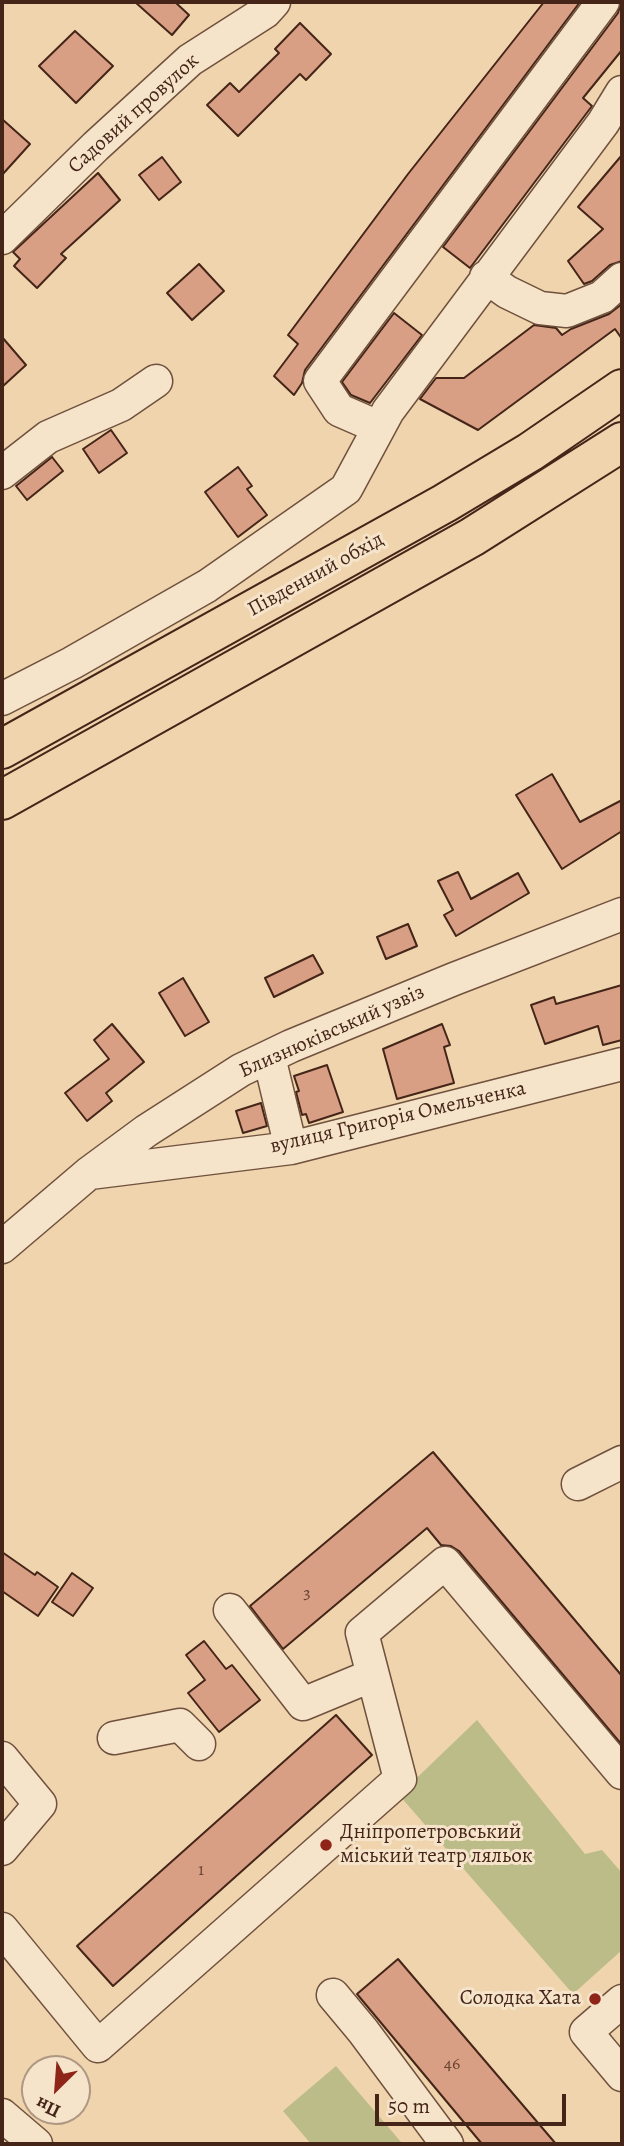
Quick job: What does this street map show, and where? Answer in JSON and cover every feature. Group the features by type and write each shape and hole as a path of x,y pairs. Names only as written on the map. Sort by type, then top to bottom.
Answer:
{"main road":[{"name":"Південний обхід","path":"2,749 445,503 530,452 622,389"},
{"name":"Південний обхід","path":"2,800 472,537 622,442"}],"street":[{"name":"Садовий провулок","path":"2,238 96,146 190,60 265,12 274,2"},
{"path":"378,427 339,410 320,381 603,2"},
{"path":"2,699 72,663 207,586 346,489 378,427 486,277 603,123 622,92"},
{"path":"486,277 507,292 540,309 567,311 602,297 622,279"},
{"path":"2,473 48,437 121,405 156,381"},
{"name":"Близнюківський узвіз","path":"2,1247 89,1173 193,1099 241,1070 441,984 622,914"},
{"path":"269,1057 291,1147"},
{"name":"вулиця Григорія Омельченка","path":"89,1173 291,1147 622,1064"},
{"path":"578,1484 622,1462"},
{"path":"2,1929 98,2046 400,1779 362,1633 445,1563 622,1773"},
{"path":"230,1611 303,1704 373,1675"},
{"path":"114,1738 180,1725 199,1744"},
{"path":"2,1758 40,1804 2,1849"},
{"path":"333,1995 447,2144"},
{"path":"622,2001 586,2032 622,2075"},
{"path":"2,2115 36,2144"}],"green space":[{"path":"477,1720 585,1854 602,1850 622,1873 622,1950 573,1994 399,1795"},
{"path":"336,2066 401,2142 311,2144 283,2111"}],"building":[{"path":"135,2 175,2 189,15 172,35"},
{"path":"544,2 580,2 305,370 302,383 294,395 274,376 298,344 288,335 408,174"},
{"path":"621,2 622,50 583,98 592,106 470,268 443,247 618,13"},
{"path":"300,23 331,54 306,80 300,74 238,136 207,105 230,83 239,92 279,53 275,49"},
{"path":"75,31 113,66 76,103 39,66"},
{"path":"2,119 30,144 2,175"},
{"path":"622,155 622,261 610,265 592,281 584,284 568,261 603,229 578,207"},
{"path":"162,157 181,182 159,200 139,175"},
{"path":"98,173 120,200 61,254 66,258 37,288 14,266 20,259 13,252"},
{"path":"199,264 224,291 192,320 167,293"},
{"path":"622,304 622,339 615,329 478,430 420,399 436,378 464,378 534,325 556,328 562,335 609,314"},
{"path":"394,313 422,335 370,403 351,395 342,382"},
{"path":"2,337 26,365 2,387"},
{"path":"111,430 127,453 99,473 83,449"},
{"path":"52,457 63,471 27,500 16,486"},
{"path":"238,467 252,486 247,489 267,515 238,537 205,492"},
{"path":"552,774 580,822 622,800 622,831 562,869 516,795"},
{"path":"458,872 471,899 518,873 529,893 456,936 444,915 453,910 438,881"},
{"path":"408,924 417,946 386,959 377,937"},
{"path":"313,955 323,973 274,997 265,978"},
{"path":"183,978 209,1022 185,1036 159,993"},
{"path":"622,985 622,1040 603,1045 598,1026 545,1044 531,1005 554,997 556,1004"},
{"path":"112,1024 144,1062 106,1093 112,1101 87,1121 65,1093 109,1059 94,1040"},
{"path":"442,1024 450,1045 444,1047 454,1083 397,1099 383,1049"},
{"path":"327,1065 343,1112 309,1123 306,1114 302,1115 294,1076"},
{"path":"261,1103 267,1126 243,1133 236,1111"},
{"path":"433,1452 622,1676 622,1745 459,1551 451,1546 441,1545 427,1528 283,1649 250,1606"},
{"path":"2,1552 58,1587 38,1616 2,1591"},
{"path":"72,1573 93,1588 73,1616 52,1602"},
{"path":"204,1641 226,1669 232,1665 260,1700 219,1732 188,1693 205,1680 186,1655"},
{"path":"336,1715 372,1755 113,1986 77,1946"},
{"path":"398,1959 556,2144 482,2144 357,1994"}],"place":[{"name":"Дніпропетровський міський театр ляльок","path":"326,1845"},
{"name":"Солодка Хата","path":"595,1999"}]}
